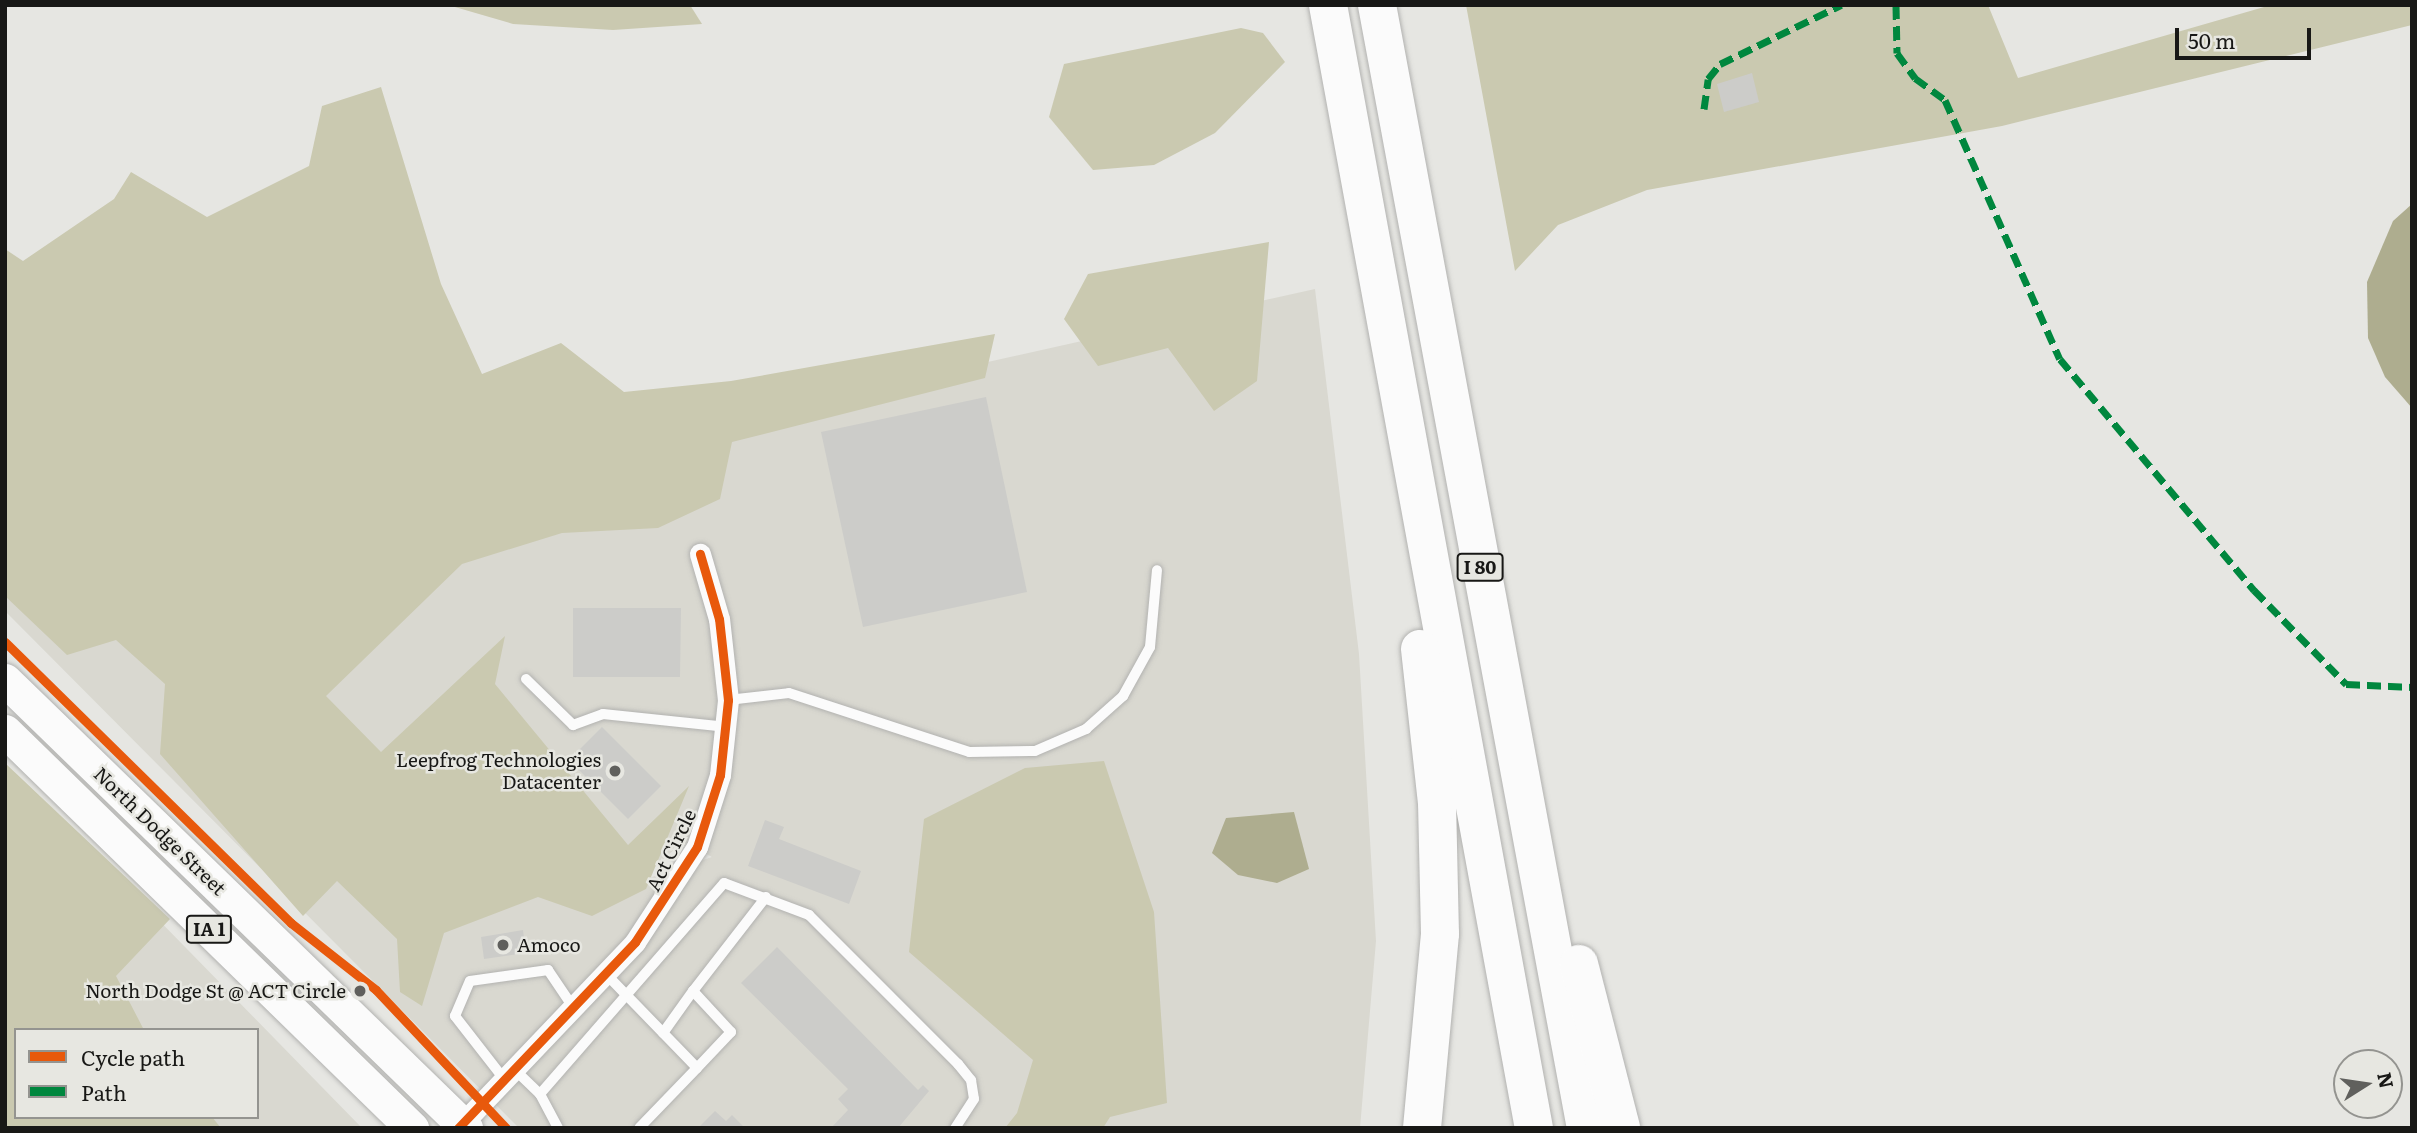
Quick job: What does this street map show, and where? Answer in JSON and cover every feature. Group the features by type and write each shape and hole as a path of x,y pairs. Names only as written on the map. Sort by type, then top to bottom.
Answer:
{"highway":[{"name":"I 80","path":"1328,5 1534,1128"},
{"name":"I 80","path":"1377,5 1586,1128"},
{"path":"1422,525 1417,626 1437,802 1440,934 1422,1128"},
{"path":"1518,771 1556,873 1621,1128"}],"main road":[{"name":"North Dodge Street","path":"5,680 462,1126"},
{"name":"North Dodge Street","path":"5,731 412,1128"}],"street":[{"name":"Act Circle","path":"462,1126 659,912 696,847 720,775 728,700 719,619 700,554"}],"lane":[{"path":"728,700 789,693 969,752 1035,751 1086,729 1123,696 1150,647 1157,570"},
{"path":"526,679 573,724 603,714 727,727"},
{"path":"541,1094 628,997 714,888 724,883 809,915 958,1064 971,1080 974,1099 955,1128"},
{"path":"663,1033 766,897"},
{"path":"558,1128 541,1094 509,1074 455,1016 470,981 548,970 573,1007"},
{"path":"605,973 697,1068"},
{"path":"639,1128 731,1032 693,991"}],"shaded area":[{"path":"448,5 690,5 702,24 613,30 513,24"},
{"path":"1466,5 1988,5 2018,78 2271,5 2412,5 2412,25 2002,126 1647,190 1558,225 1515,271"},
{"path":"1241,28 1263,33 1285,62 1215,133 1154,165 1093,170 1049,117 1064,64"},
{"path":"381,87 441,284 482,374 561,343 624,392 731,381 995,334 985,378 732,442 720,499 658,528 562,533 462,564 326,696 381,752 505,636 495,684 628,845 689,786 646,889 592,916 538,897 444,933 422,1006 400,992 397,939 337,881 303,916 160,754 165,684 116,640 67,655 5,596 5,249 23,261 114,199 131,172 207,217 309,166 322,106"},
{"path":"2412,204 2412,408 2385,377 2368,338 2367,282 2393,221"},
{"path":"1269,242 1257,381 1214,411 1168,348 1098,366 1064,319 1088,274"},
{"path":"1315,289 1359,654 1376,941 1360,1128 519,1128 5,611 5,581","holes":["683,842 712,857 637,882"]},
{"path":"1104,761 1154,912 1167,1103 1110,1117 1103,1128 1005,1128 1017,1113 1033,1060 909,952 924,819 1025,768"},
{"path":"5,763 170,919 116,976 143,1028 14,1028 14,1119 214,1119 221,1128 5,1128"},
{"path":"1294,812 1309,869 1277,883 1238,875 1212,853 1226,818"},
{"path":"143,904 362,1128 61,1128 61,1119 259,1119 259,1028 64,1028"}],"building":[{"path":"1752,73 1759,102 1724,112 1717,84"},
{"path":"986,397 1027,592 863,627 821,432"},
{"path":"573,608 681,608 680,677 573,677"},
{"path":"602,727 661,786 628,819 569,760"},
{"path":"765,820 784,827 779,839 861,871 849,904 748,866"},
{"name":"Amoco","path":"523,930 526,953 484,959 481,937"},
{"path":"777,947 918,1090 923,1085 929,1091 898,1128 831,1128 848,1110 838,1099 848,1089 741,983"},
{"path":"715,1111 726,1121 732,1115 745,1128 698,1128"}],"marked path":[{"path":"1704,109 1708,79 1720,64 1841,5"},
{"path":"1896,5 1897,53 1915,78 1945,100 2060,359 2254,590 2346,684 2412,687"}],"cycle path":[{"path":"458,1128 635,942 697,847 720,775 728,700 719,619 700,554"},
{"path":"5,642 291,923 376,990 506,1128"}],"place":[{"name":"Leepfrog Technologies Datacenter","path":"615,771"},
{"name":"Amoco","path":"503,945"},
{"name":"North Dodge St @ ACT Circle","path":"360,991"}]}
